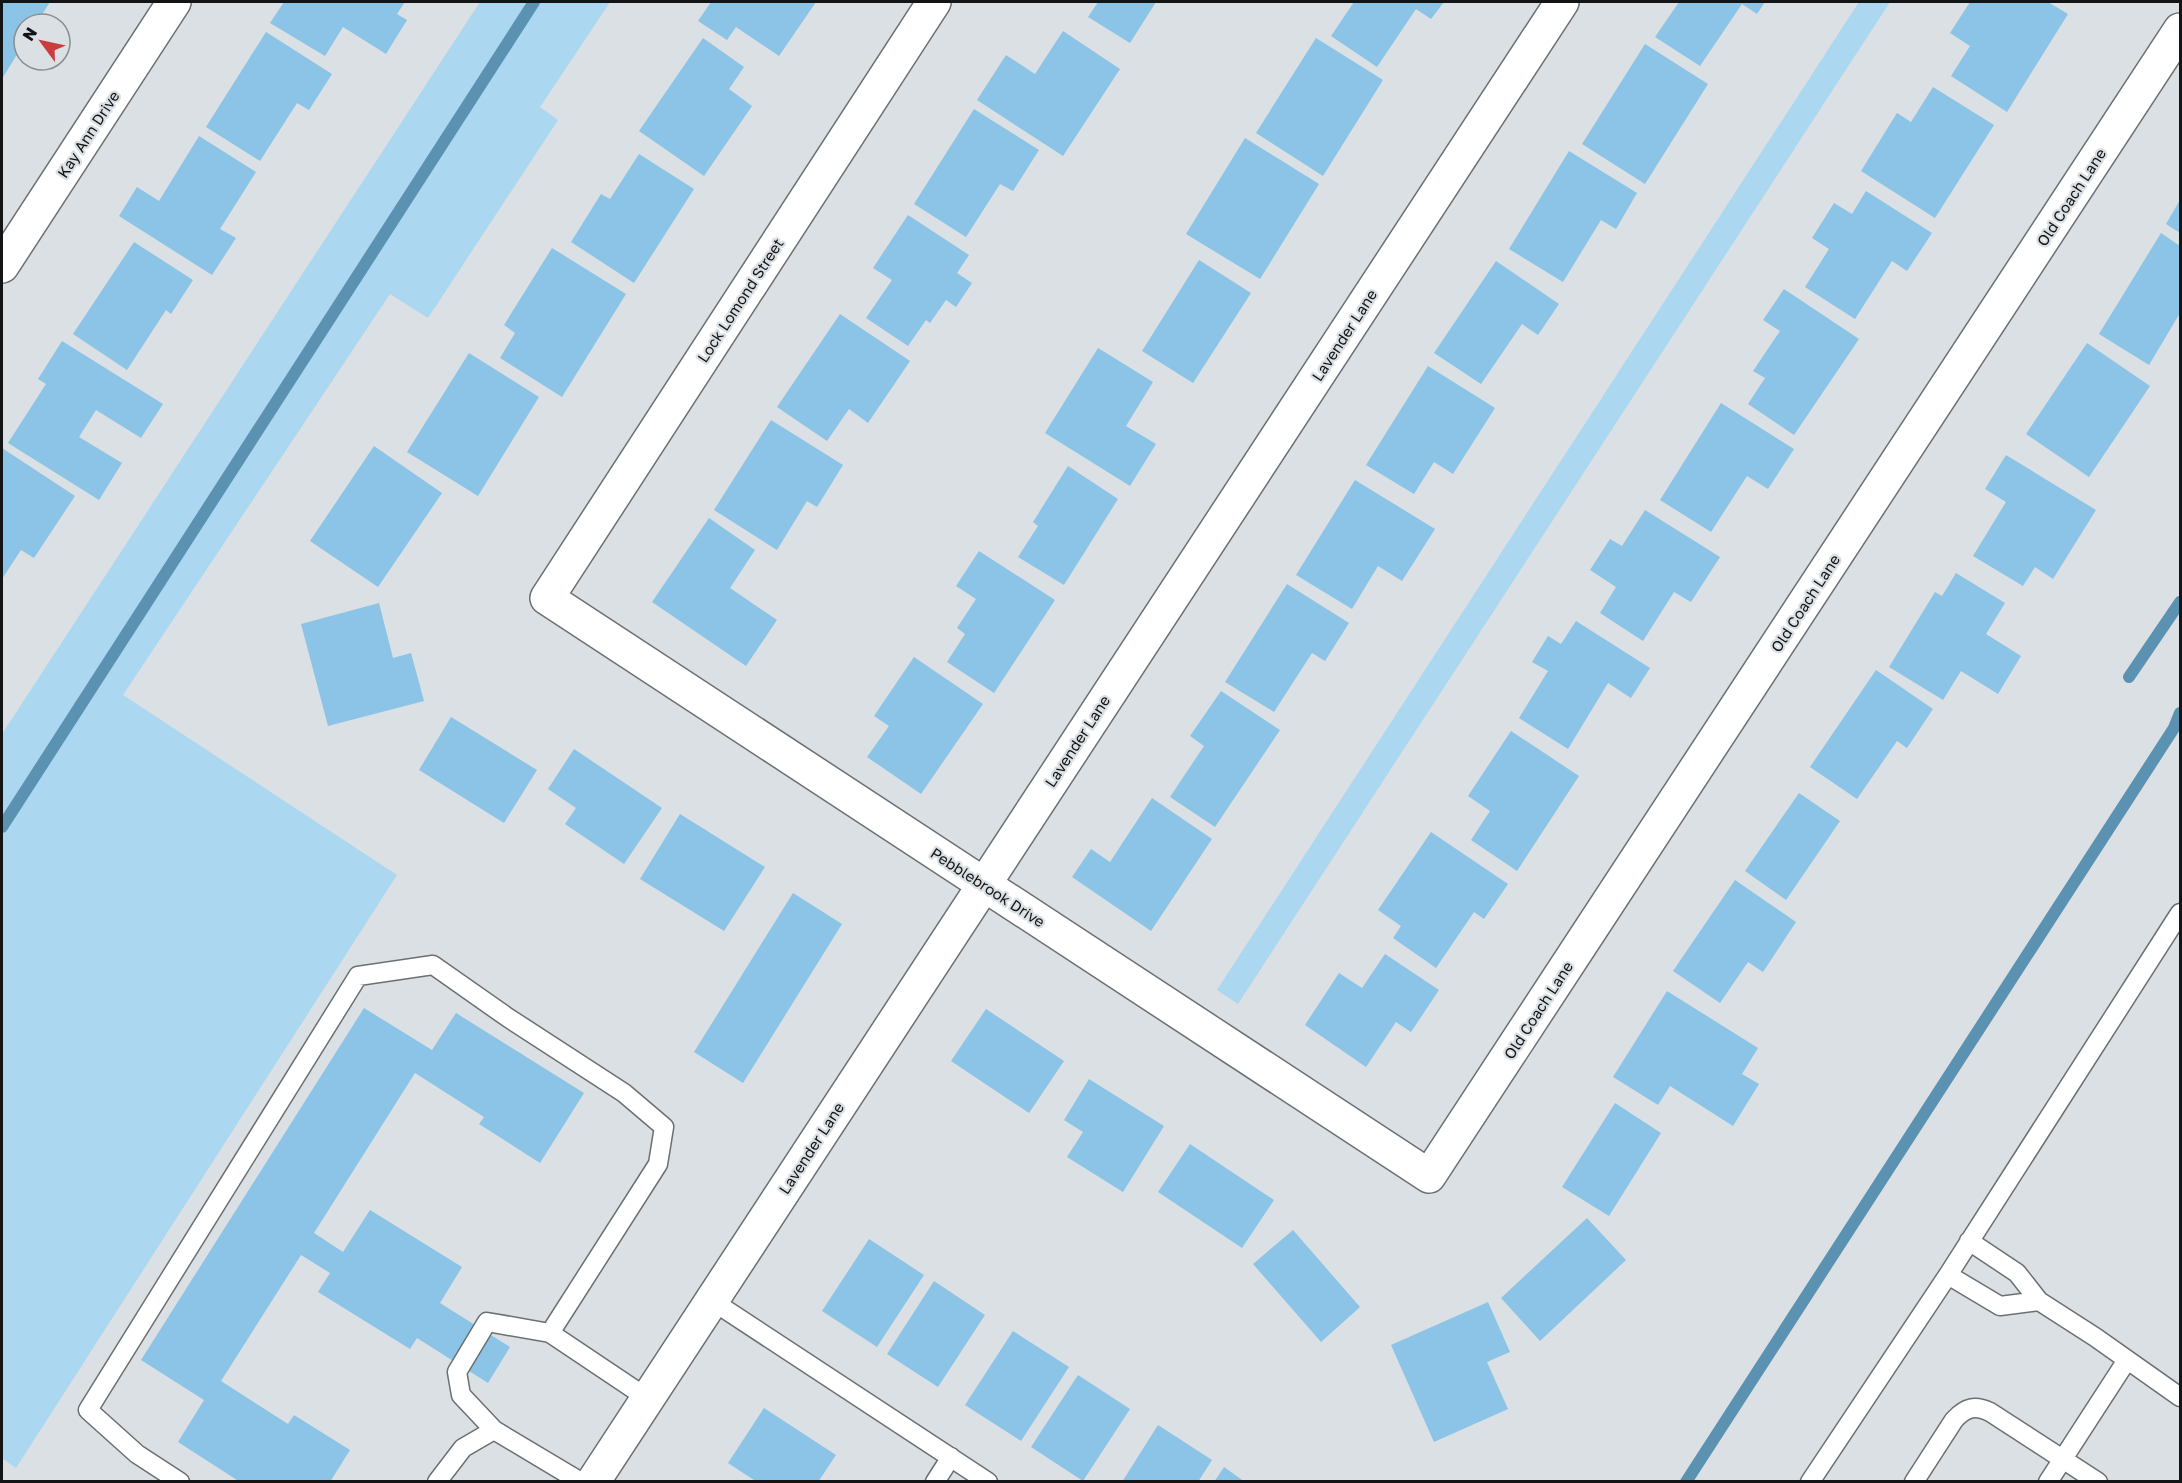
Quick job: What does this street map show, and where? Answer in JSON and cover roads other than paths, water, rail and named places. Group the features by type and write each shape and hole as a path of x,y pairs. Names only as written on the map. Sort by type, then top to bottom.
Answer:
{"street":[{"name":"Kay Ann Drive","path":"2,266 174,2"},
{"name":"Lock Lomond Street","path":"547,598 934,2"},
{"name":"Lavender Lane","path":"593,1482 1562,2"},
{"name":"Old Coach Lane","path":"1429,1176 2181,30"},
{"name":"Pebblebrook Drive","path":"547,598 1429,1176"}],"lane":[{"path":"1810,1482 1948,1275 2181,912"},
{"path":"180,1482 137,1454 88,1410 358,976 433,965 507,1017 624,1093 664,1127 658,1164 550,1333"},
{"path":"1969,1241 2017,1273 2039,1301 2181,1397"},
{"path":"1948,1275 2000,1306 2039,1301"},
{"path":"711,1300 988,1482"},
{"path":"581,1482 494,1430 461,1395 457,1372 487,1322 550,1333 647,1398"},
{"path":"2048,1482 2127,1360"},
{"path":"1914,1482 1954,1420 1972,1407 1979,1407 1990,1412 2098,1482"},
{"path":"437,1482 464,1448 494,1430"},
{"path":"935,1482 951,1457"}],"waterway":[{"path":"2,827 534,2"},
{"path":"2129,677 2180,602"},
{"path":"1686,1482 2174,728 2180,713"}]}
